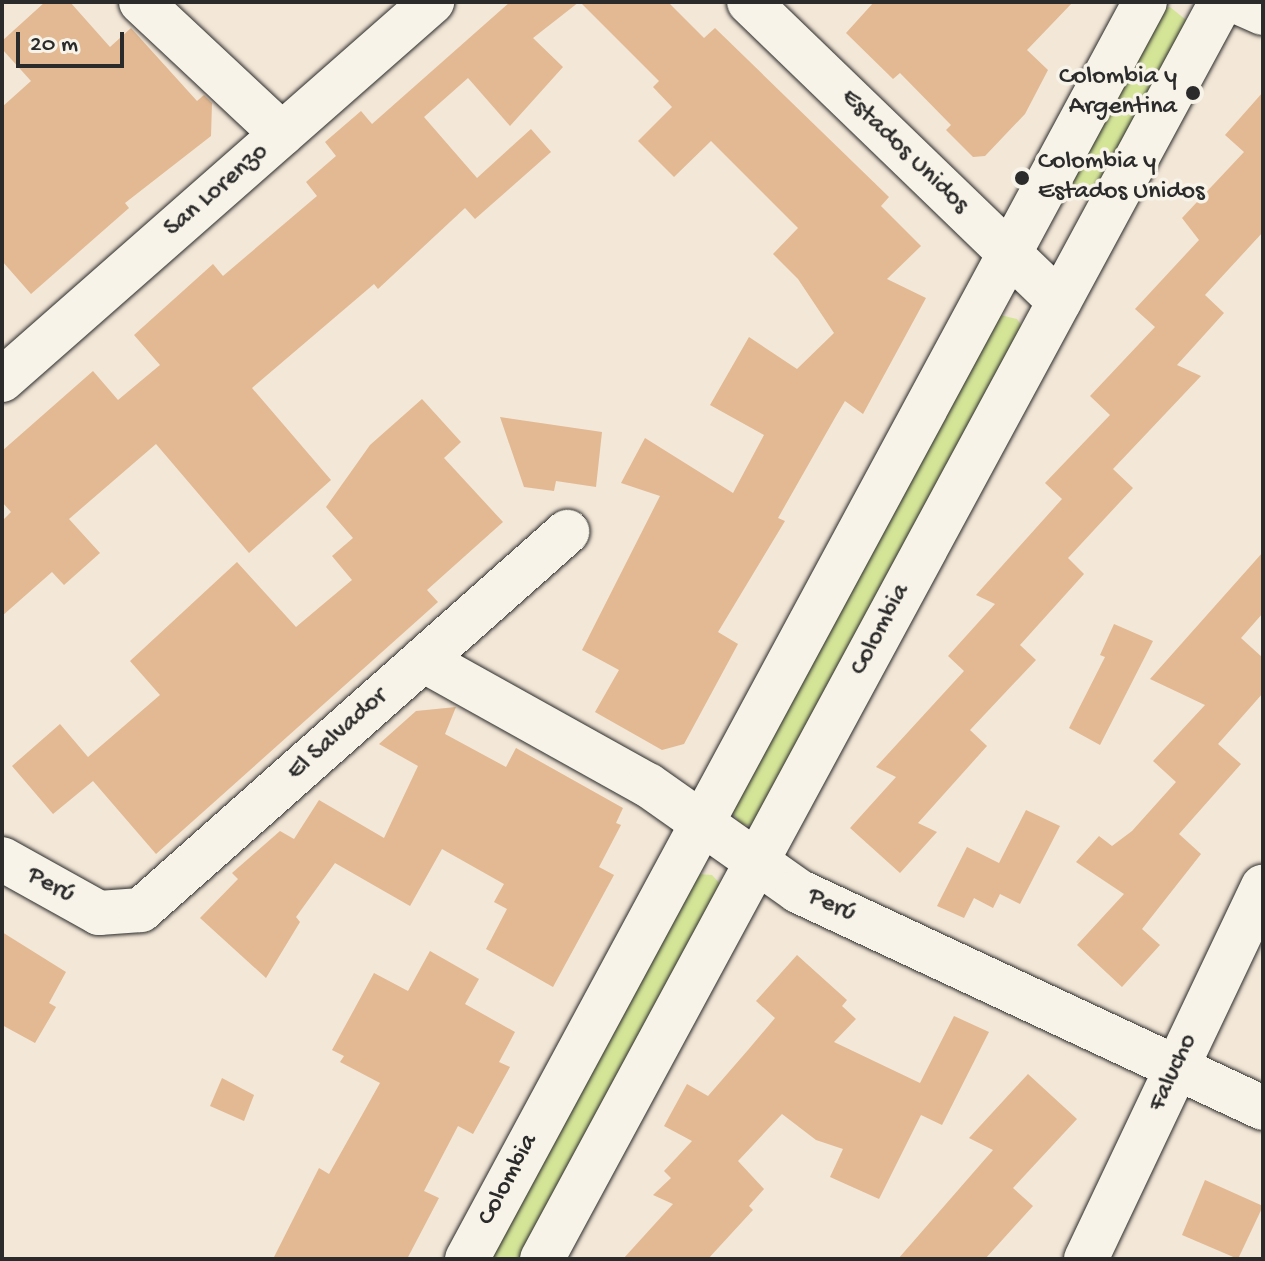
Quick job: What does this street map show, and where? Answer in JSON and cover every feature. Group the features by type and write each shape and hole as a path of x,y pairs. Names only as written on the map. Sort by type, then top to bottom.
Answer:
{"street":[{"path":"141,2 282,134"},
{"name":"San Lorenzo","path":"2,380 432,2"},
{"name":"Estados Unidos","path":"749,2 1059,301"},
{"name":"Colombia","path":"467,1259 1145,2"},
{"name":"Colombia","path":"542,1259 1221,2"},
{"path":"1238,2 1263,13"},
{"name":"El Salvador","path":"99,913 141,910 567,532"},
{"name":"Perú","path":"423,660 648,785 798,891 1263,1108"},
{"name":"Perú","path":"2,859 99,913"},
{"name":"Falucho","path":"1086,1259 1263,887"}],"green space":[{"path":"1170,7 1191,24 1095,200 1075,199 1064,189 1161,9"},
{"path":"1000,315 1017,319 1025,331 752,826 741,824 729,809"},
{"path":"697,874 712,875 722,886 524,1259 486,1259"}],"building":[{"path":"45,2 70,2 110,47 131,28 197,101 204,95 212,103 211,136 125,203 129,208 31,294 2,261 2,107 31,81 2,49 2,41"},
{"path":"510,2 579,2 533,38 563,67 510,126 468,78 424,117 477,178 531,129 551,152 475,219 465,208 378,289 374,284 252,388 331,480 249,553 156,444 69,519 100,553 64,585 52,572 2,616 2,521 11,512 2,502 2,451 93,371 118,400 160,365 134,335 213,264 223,276 317,196 306,182 336,156 325,142 361,111 372,124"},
{"path":"580,2 668,2 704,38 715,28 889,197 881,206 921,246 887,279 926,298 863,414 845,401 836,416 778,518 785,521 718,632 738,644 684,744 662,750 595,712 619,670 582,650 660,496 621,483 645,438 733,493 764,435 710,405 749,337 797,369 834,333 798,279 773,254 798,228 711,141 674,177 638,141 672,107 653,87 659,81"},
{"path":"874,2 1073,2 1027,50 1048,70 1025,114 985,156 973,157 946,130 951,125 900,73 893,79 846,33"},
{"path":"1263,92 1263,232 1205,295 1224,313 1177,365 1201,376 1113,469 1133,488 1068,558 1084,574 1020,645 1036,660 970,730 987,746 918,823 937,832 900,873 850,828 896,777 876,767 964,671 948,656 995,604 976,595 1062,499 1045,483 1110,415 1090,396 1155,327 1135,309 1199,240 1182,218 1244,152 1225,135"},
{"path":"422,399 461,442 444,458 503,522 427,590 438,602 156,854 93,781 53,814 12,766 60,724 88,757 160,695 130,661 237,562 296,627 352,580 332,556 353,538 326,507 370,445"},
{"path":"500,417 602,432 596,487 556,481 554,491 524,487"},
{"path":"1263,552 1263,613 1241,638 1263,658 1263,693 1218,744 1241,764 1179,834 1201,854 1142,929 1160,945 1122,987 1077,945 1124,894 1076,862 1099,836 1112,846 1132,831 1176,782 1153,761 1205,705 1150,679"},
{"path":"1114,624 1153,641 1100,745 1069,728 1105,657 1100,655"},
{"path":"456,707 445,734 506,767 516,748 623,808 616,823 621,825 599,867 614,875 553,987 486,949 507,909 494,902 504,884 442,849 410,906 335,863 296,917 300,922 266,978 200,918 238,879 232,873 280,831 294,839 319,800 384,838 418,766 379,744 416,711"},
{"path":"1026,810 1060,826 1020,904 1000,894 993,908 974,898 964,918 937,906 967,847 999,863"},
{"path":"2,932 66,972 49,1003 56,1007 35,1043 2,1025"},
{"path":"430,951 479,979 465,1004 515,1032 499,1062 510,1067 473,1134 458,1126 424,1191 439,1198 407,1259 273,1259 319,1168 329,1174 380,1083 340,1062 344,1056 332,1050 374,973 408,991"},
{"path":"797,955 847,1000 842,1006 856,1019 834,1042 920,1083 954,1016 989,1032 942,1125 921,1115 879,1199 830,1177 843,1149 816,1140 782,1114 738,1161 764,1189 749,1206 753,1210 708,1259 623,1259 673,1204 653,1195 671,1178 664,1171 692,1141 664,1126 687,1084 708,1096 748,1050 775,1018 756,1001"},
{"path":"1028,1074 1077,1119 1013,1188 1033,1206 985,1259 898,1259 993,1150 969,1138"},
{"path":"222,1078 254,1095 244,1121 210,1106"},
{"path":"1205,1180 1263,1206 1238,1259 1182,1235"}],"place":[{"name":"Colombia y Argentina","path":"1193,93"},
{"name":"Colombia y Estados Unidos","path":"1022,178"}]}
